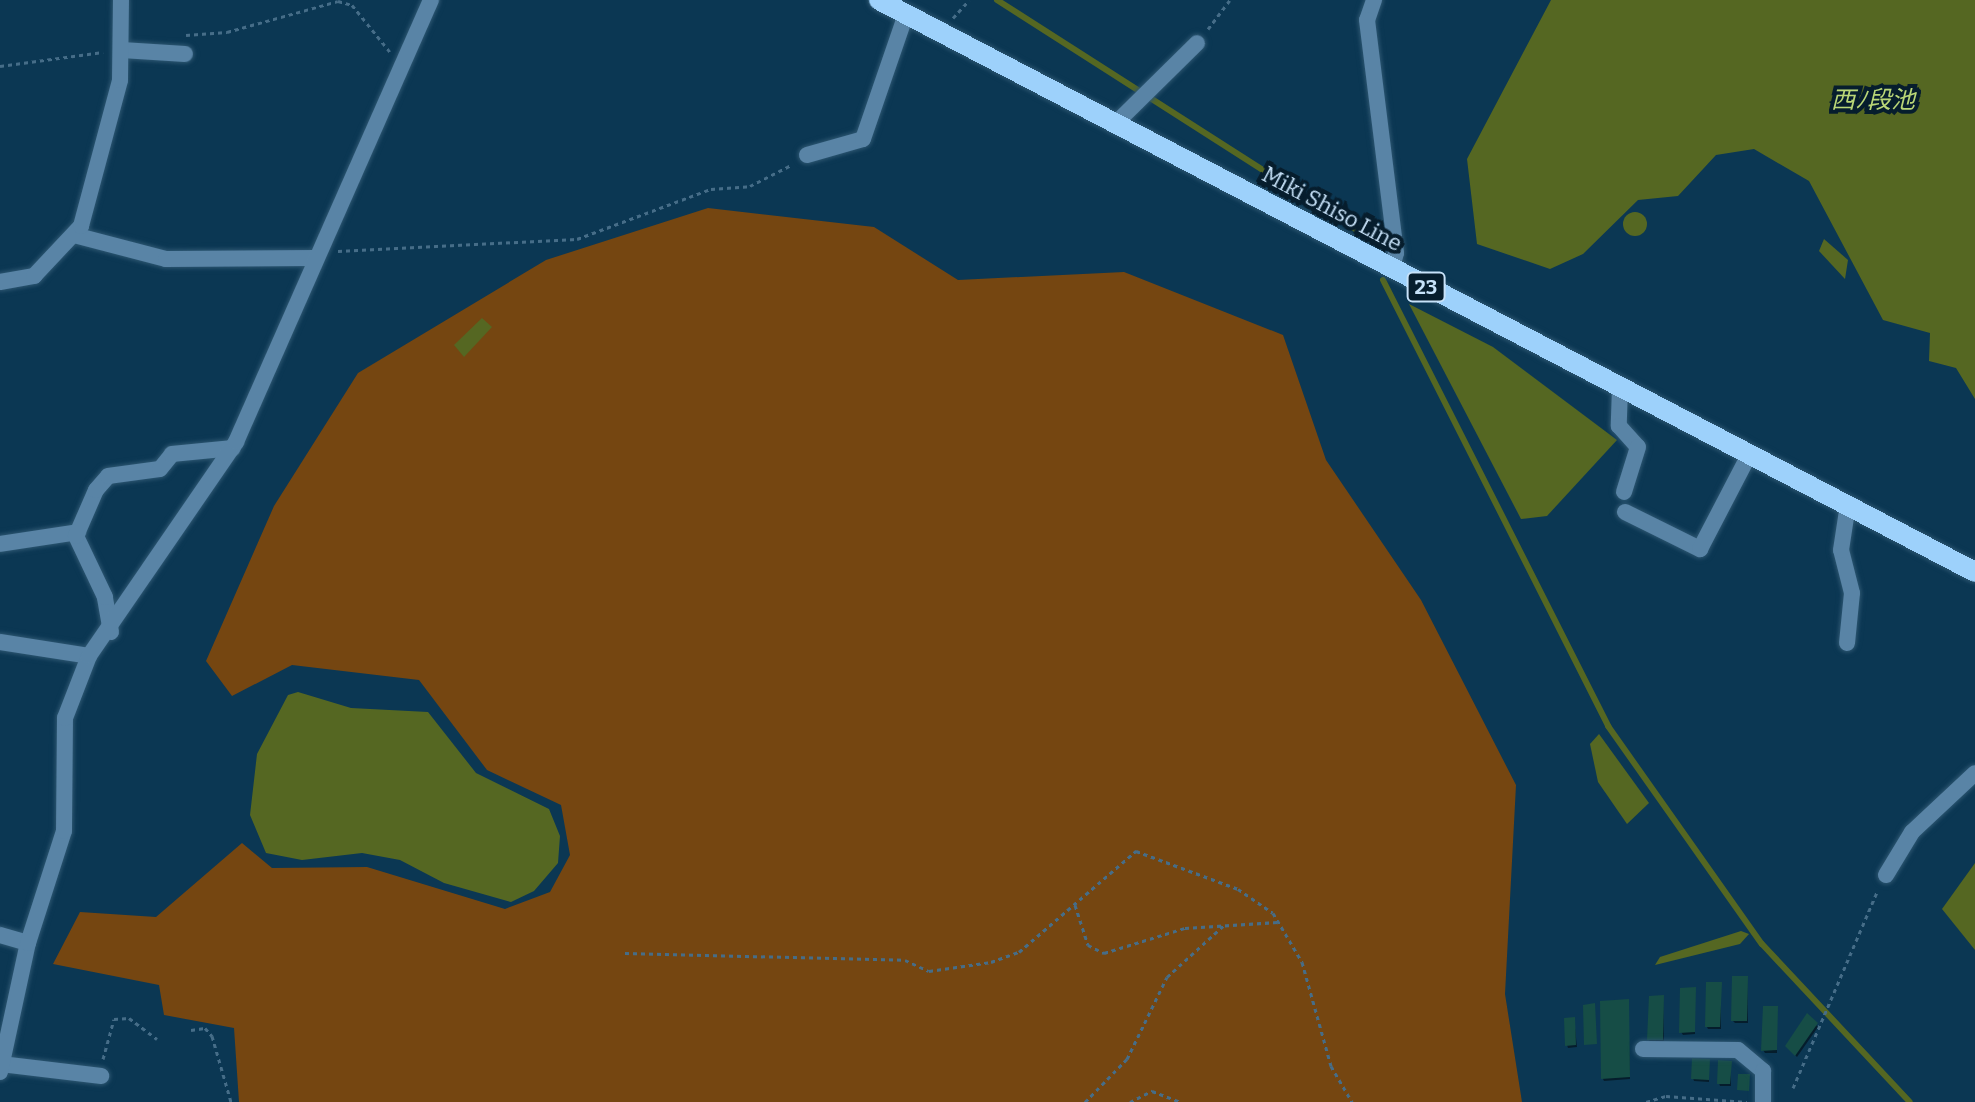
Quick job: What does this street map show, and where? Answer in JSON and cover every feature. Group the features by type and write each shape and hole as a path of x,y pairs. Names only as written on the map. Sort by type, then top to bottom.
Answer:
{"main road":[{"name":"Miki Shiso Line","path":"879,0 1975,572"}],"street":[{"path":"0,282 34,276 74,235 105,152 122,50 121,0"},
{"path":"101,1076 1,1068 28,943 64,831 65,718 89,656 111,632 233,448 317,253 408,61 431,0"},
{"path":"1374,0 1367,20 1396,253 1392,268"},
{"path":"807,155 863,139 906,14"},
{"path":"1115,124 1197,43"},
{"path":"122,50 185,54"},
{"path":"74,235 166,259 317,253"},
{"path":"1620,388 1614,412 1638,447 1624,492"},
{"path":"111,632 78,532 108,476 160,469 172,454 233,448"},
{"path":"1625,512 1700,549 1750,453"},
{"path":"1847,643 1852,593 1841,550 1848,504"},
{"path":"0,544 78,532"},
{"path":"0,642 89,656"},
{"path":"1886,875 1912,832 1975,773"},
{"path":"0,935 28,943"},
{"path":"1643,1049 1738,1050 1763,1071 1763,1102"}],"path":[{"path":"1197,43 1230,0"},
{"path":"155,51 157,43 170,39 227,32 338,1 352,5 382,46 408,61"},
{"path":"0,66 122,50"},
{"path":"317,253 577,239 711,189 750,186 807,155"},
{"path":"625,953 905,960 929,971 948,970 1019,952 1136,851 1238,889 1278,922 1302,962 1331,1066 1352,1102"},
{"path":"1793,1088 1842,960 1886,875"},
{"path":"1075,905 1088,945 1104,953 1185,928 1278,922"},
{"path":"1085,1102 1127,1059 1177,964 1223,926"},
{"path":"101,1076 114,1019 129,1018 157,1039"},
{"path":"191,1030 205,1028 212,1036 231,1102"},
{"path":"1130,1102 1152,1091 1181,1102"},
{"path":"1646,1102 1666,1096 1747,1102"}],"shaded area":[{"path":"708,208 874,227 958,280 1124,272 1283,335 1326,460 1421,600 1516,785 1505,994 1522,1102 239,1102 234,1028 164,1015 159,985 53,964 80,912 156,917 242,843 272,868 367,867 505,909 550,892 570,855 561,805 487,770 419,680 292,665 232,696 206,661 274,506 358,373 546,260"}],"water":[{"name":"西ﾉ段池","path":"1551,0 1975,0 1975,399 1956,368 1929,361 1930,333 1883,320 1809,181 1754,149 1716,155 1678,196 1638,200 1583,254 1550,269 1477,244 1467,159"},
{"path":"1635,212 1643,216 1647,224 1643,232 1635,236 1627,232 1623,224 1627,216"},
{"path":"1824,239 1848,260 1845,279 1819,251"},
{"path":"1409,304 1493,347 1617,440 1547,516 1521,519"},
{"path":"482,318 492,327 464,357 454,345"},
{"path":"298,692 351,708 428,712 476,773 549,809 560,836 558,863 534,891 511,902 444,883 400,860 362,853 302,860 266,853 250,815 257,754 288,695"},
{"path":"1599,734 1649,803 1627,824 1598,782 1590,744"},
{"path":"1975,863 1975,950 1942,909"},
{"path":"1741,931 1749,934 1740,944 1655,965 1660,957"}],"building":[{"path":"1732,976 1748,976 1747,1021 1731,1021"},
{"path":"1706,982 1722,982 1720,1027 1705,1027"},
{"path":"1696,987 1695,1032 1679,1033 1680,988"},
{"path":"1664,995 1663,1040 1647,1040 1649,996"},
{"path":"1629,999 1630,1077 1601,1079 1600,1001"},
{"path":"1595,1003 1597,1044 1584,1045 1583,1005"},
{"path":"1763,1006 1778,1006 1777,1050 1761,1051"},
{"path":"1807,1013 1818,1023 1795,1056 1785,1046"},
{"path":"1575,1017 1576,1045 1565,1046 1564,1018"},
{"path":"1692,1058 1710,1059 1709,1080 1691,1079"},
{"path":"1718,1060 1732,1061 1730,1084 1717,1084"},
{"path":"1738,1074 1750,1074 1749,1091 1737,1090"}],"waterway":[{"path":"997,0 1383,247"},
{"path":"1383,280 1608,726 1762,944 1910,1102"}]}
